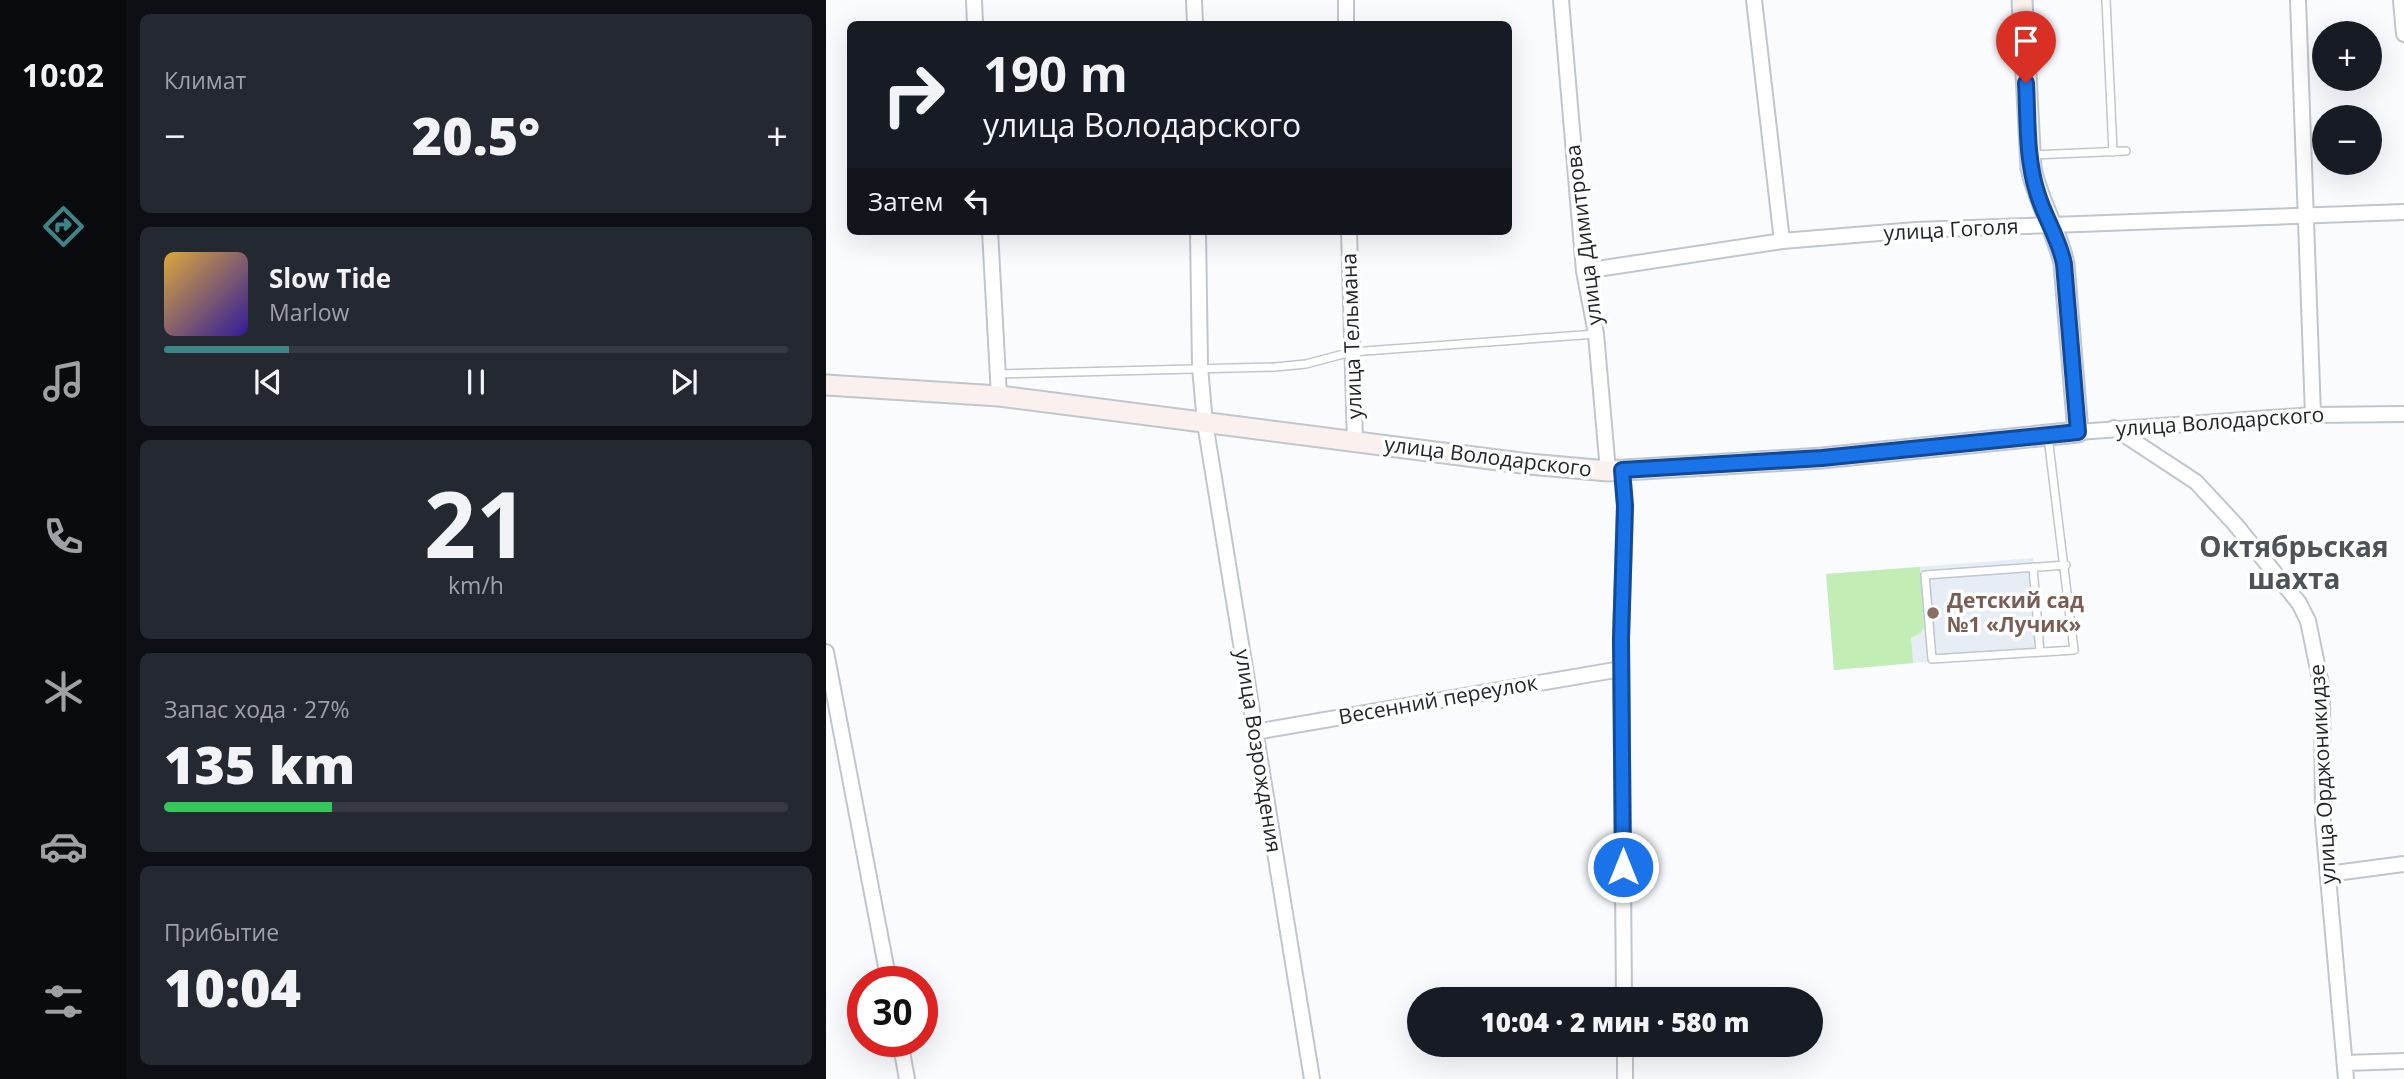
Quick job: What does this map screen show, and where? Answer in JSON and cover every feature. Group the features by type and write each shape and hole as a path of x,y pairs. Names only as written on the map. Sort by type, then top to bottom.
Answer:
{"street":[{"path":"974,0 975,21"},
{"path":"1194,0 1195,21"},
{"path":"1346,0 1346,21"},
{"name":"улица Димитрова","path":"1561,0 1584,271 1615,470 1625,506 1621,669 1624,987"},
{"path":"1754,0 1782,241"},
{"path":"2022,0 2030,155 2037,192 2062,252 2069,297 2078,432"},
{"path":"2298,0 2313,415"},
{"path":"2401,0 2404,34"},
{"name":"улица Гоголя","path":"1584,271 1782,241 1916,230 2404,212"},
{"path":"990,235 999,396"},
{"name":"улица Возрождения","path":"1198,235 1200,367 1205,423 1312,1079"},
{"name":"улица Тельмана","path":"1349,235 1355,441"},
{"name":"улица Володарского","path":"826,385 999,396 1541,465 1615,470 1822,458 2114,428 2313,415 2404,414"},
{"name":"улица Орджоникидзе","path":"2114,428 2179,468 2203,488 2299,603 2308,621 2322,689 2323,821 2346,1079"},
{"path":"826,652 886,966"},
{"name":"Весенний переулок","path":"1255,732 1621,669"},
{"path":"2328,874 2404,864"},
{"path":"903,1057 908,1079"},
{"path":"1625,1057 1625,1079"},
{"path":"2345,1063 2404,1061"}],"lane":[{"path":"2106,0 2113,152"},
{"path":"2030,155 2126,151"},
{"path":"998,374 1275,367 1306,364 1351,352 1595,334"},
{"path":"2048,436 2066,565 2074,650 1932,659 1924,575 2066,565"},
{"path":"2033,567 2040,652"}],"shaded area":[{"name":"Детский сад №1 «Лучик»","path":"2033,558 2040,652 1834,670 1826,574"}],"green space":[{"path":"1920,567 1924,627 1921,633 1911,638 1913,663 1834,670 1826,574"}],"place":[{"name":"Детский сад №1 «Лучик»","path":"1933,613"}],"district":[{"name":"Октябрьская шахта","path":"2294,563"}],"route":[{"path":"1623,867 1621,639 1625,506 1622,470 1822,458 2078,432 2069,297 2062,252 2041,204 2031,168 2026,83"}]}
